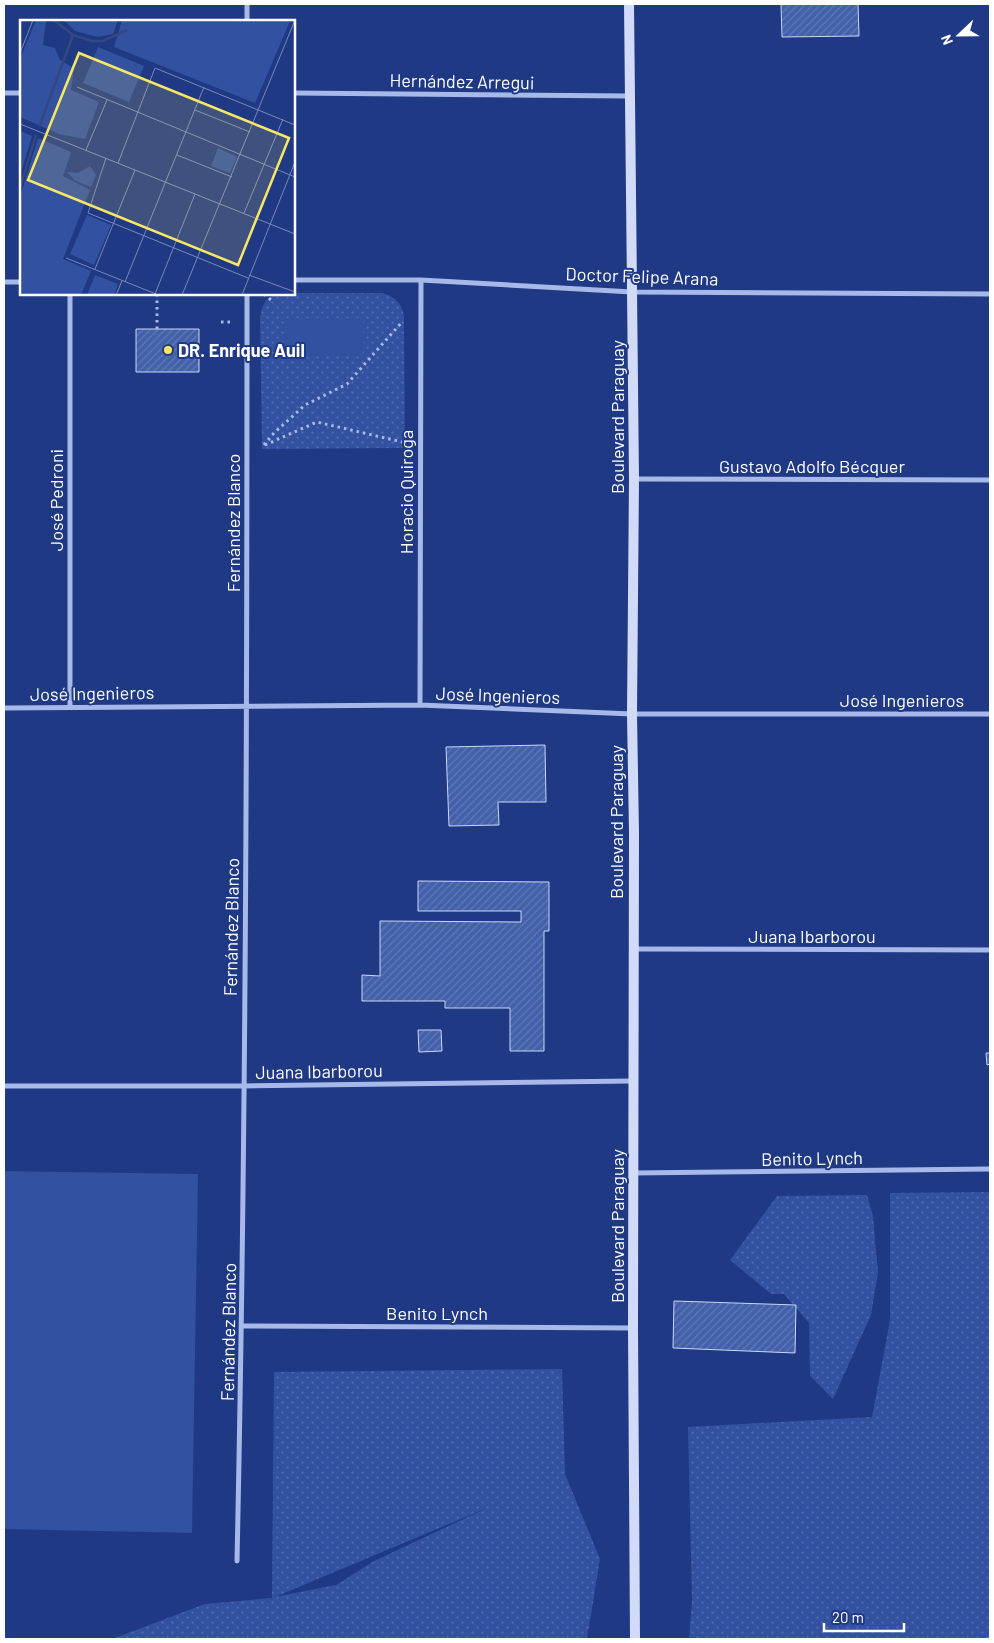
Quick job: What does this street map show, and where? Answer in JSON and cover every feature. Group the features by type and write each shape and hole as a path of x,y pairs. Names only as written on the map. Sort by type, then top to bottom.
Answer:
{"street":[{"path":"247,4 247,20"},
{"name":"Boulevard Paraguay","path":"629,4 634,480 632,714 634,833 633,1328 635,1639"},
{"path":"4,93 20,93"},
{"name":"Hernández Arregui","path":"295,93 629,96"},
{"name":"Doctor Felipe Arana","path":"295,280 421,280 632,292 990,294"},
{"name":"Horacio Quiroga","path":"420,705 421,280"},
{"path":"4,282 20,282"},
{"name":"José Pedroni","path":"70,295 70,707"},
{"name":"Fernández Blanco","path":"237,1561 242,1326 247,706 247,295"},
{"name":"Gustavo Adolfo Bécquer","path":"634,480 990,480"},
{"name":"José Ingenieros","path":"4,708 420,705 632,714 990,714"},
{"name":"Juana Ibarborou","path":"633,949 990,950"},
{"name":"Juana Ibarborou","path":"4,1086 243,1086 634,1081"},
{"name":"Benito Lynch","path":"634,1174 990,1169"},
{"name":"Benito Lynch","path":"242,1326 633,1328"}],"path":[{"path":"157,295 157,329"},
{"path":"265,295 271,300"},
{"path":"402,322 347,384 305,405 274,433 264,445 317,422 402,442"}],"shaded area":[{"path":"295,293 381,293 394,298 400,304 404,317 405,448 262,449 260,317 265,303 271,296 295,295"},
{"path":"286,318 363,318 363,355 286,355"},
{"path":"4,1171 198,1174 192,1533 4,1529"},
{"path":"990,1192 990,1639 689,1639 692,1601 688,1427 872,1417 890,1320 890,1193"},
{"path":"867,1195 873,1216 878,1272 871,1315 833,1399 810,1376 809,1323 784,1294 771,1294 730,1260 777,1196"},
{"path":"562,1369 565,1474 600,1559 587,1639 112,1639 205,1604 272,1598 274,1372","holes":["487,1508 374,1561 336,1585 275,1597"]}],"building":[{"path":"781,4 858,4 859,36 782,37"},
{"name":"DR. Enrique Auil","path":"136,329 199,329 199,372 136,372"},
{"path":"545,745 546,802 498,802 499,825 449,826 446,747"},
{"path":"418,881 549,882 549,931 544,931 544,1051 510,1051 510,1008 445,1008 445,1001 362,1001 362,975 380,976 380,921 521,922 521,911 418,911"},
{"path":"418,1030 441,1030 442,1051 419,1052"},
{"path":"986,1053 990,1053 990,1064 987,1065"},
{"path":"674,1301 796,1305 795,1353 673,1348"}],"place":[{"name":"DR. Enrique Auil","path":"168,350"}]}
